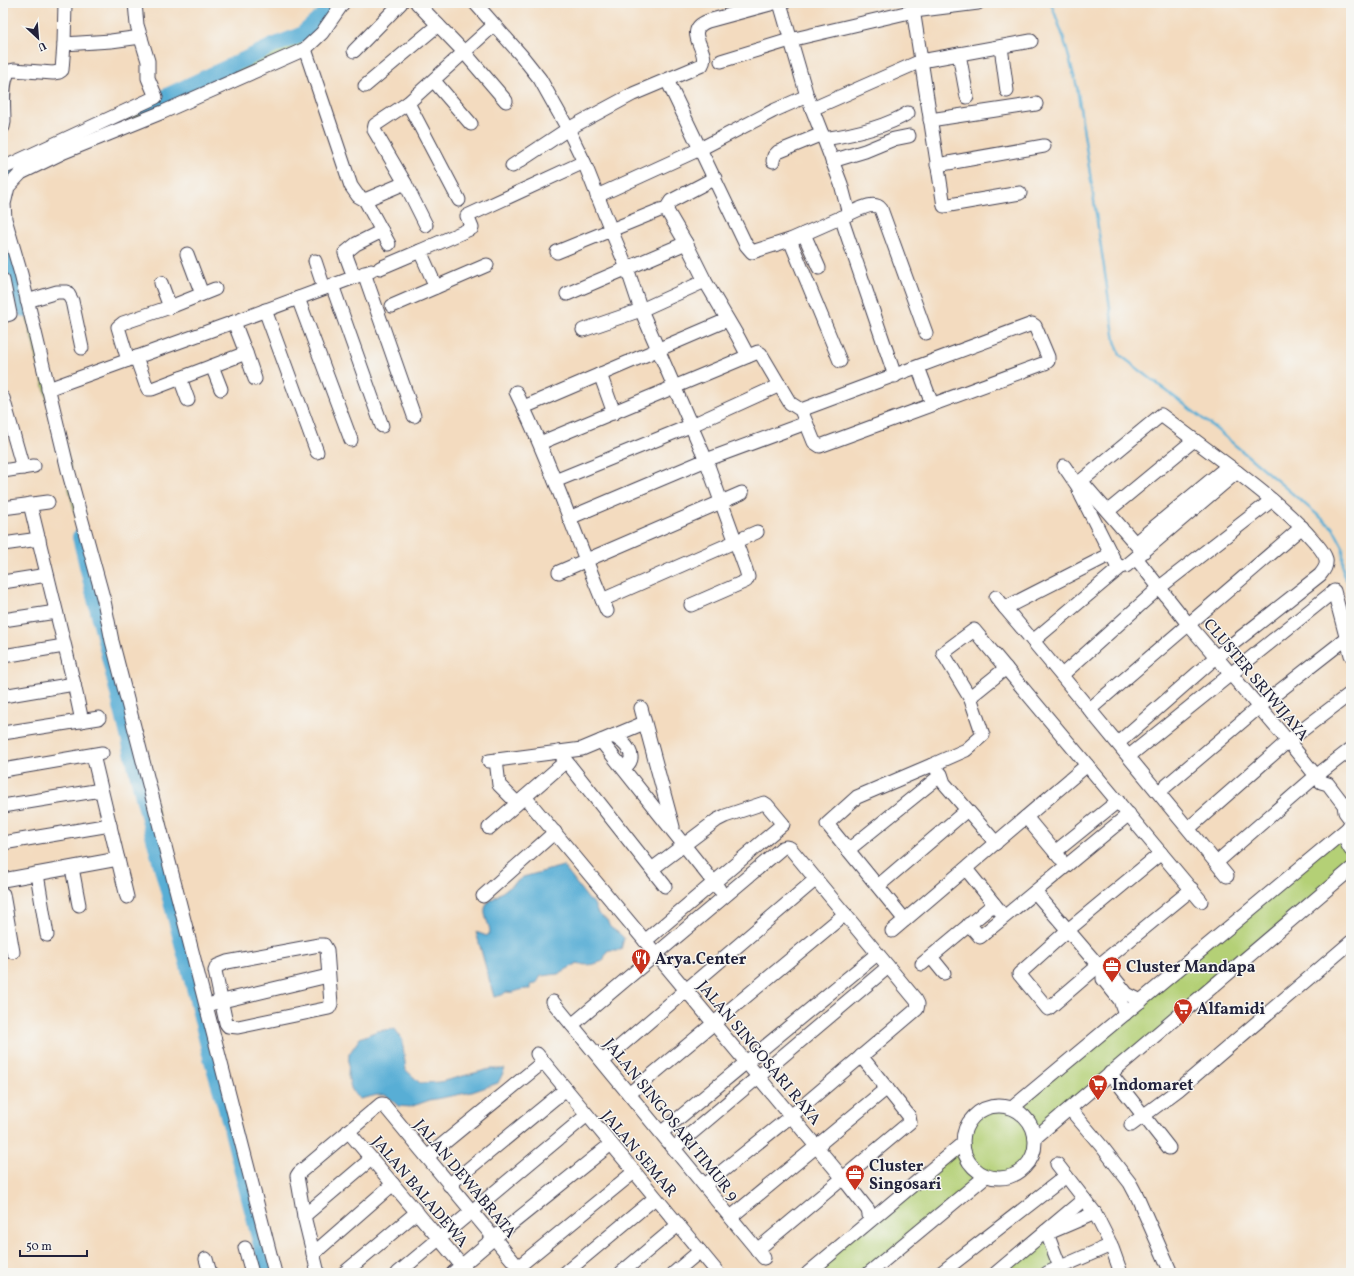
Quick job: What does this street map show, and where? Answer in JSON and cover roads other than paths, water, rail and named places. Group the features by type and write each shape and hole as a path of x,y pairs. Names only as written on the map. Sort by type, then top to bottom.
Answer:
{"street":[{"path":"3,126 4,92 8,72 14,70 59,72 62,68 65,3"},
{"path":"135,3 137,26 148,61 148,78 160,105"},
{"path":"3,168 305,49 322,33 343,3"},
{"path":"354,51 401,3"},
{"path":"417,3 464,52 506,100"},
{"path":"475,3 540,79 568,129 584,162 627,268 641,310 706,460 748,574 747,580 744,582 691,605"},
{"path":"512,166 568,129 633,94 699,67 703,64 704,60 696,33 698,27 701,25 774,3"},
{"path":"780,3 807,96 841,184 845,216 895,376"},
{"path":"721,61 790,40 913,7 978,3"},
{"path":"913,7 944,206 1020,193"},
{"path":"365,86 438,25"},
{"path":"426,226 404,183 374,132 375,126 408,103 434,81 494,25"},
{"path":"64,44 111,41 141,37"},
{"path":"812,109 921,61 1031,41"},
{"path":"1001,47 1006,91"},
{"path":"305,49 351,186 358,196 364,200 389,244"},
{"path":"959,54 967,97"},
{"path":"667,80 750,251 752,252 790,240 845,216 873,205 878,205 881,209 926,333"},
{"path":"434,81 470,124"},
{"path":"597,196 700,149 773,111 807,96"},
{"path":"408,103 459,200"},
{"path":"930,120 1036,104"},
{"path":"160,105 34,166 14,179 8,187 4,204 5,219 27,301 68,470 104,601 112,641 275,1273"},
{"path":"773,161 774,156 778,152 823,136 844,136 898,119 908,114"},
{"path":"832,161 865,151 894,138 910,136"},
{"path":"937,165 1044,146"},
{"path":"48,388 234,322 420,251 472,228 467,216 584,162"},
{"path":"666,209 671,200 715,178"},
{"path":"364,200 404,183"},
{"path":"557,252 660,210 666,209"},
{"path":"666,209 748,356"},
{"path":"382,231 356,244 345,253 367,272 414,416"},
{"path":"804,234 819,268"},
{"path":"790,240 840,361"},
{"path":"567,294 686,243"},
{"path":"420,251 436,287"},
{"path":"187,254 202,294"},
{"path":"315,261 328,287 382,426"},
{"path":"392,306 487,265"},
{"path":"3,316 10,314 3,279 19,275"},
{"path":"583,330 641,310 705,281"},
{"path":"162,283 170,307"},
{"path":"215,289 170,307 123,323 118,327 132,359 148,389 152,389 246,353"},
{"path":"27,301 57,292 67,292 72,301 82,348"},
{"path":"298,298 351,440"},
{"path":"265,310 317,452"},
{"path":"524,407 727,320"},
{"path":"234,322 255,379"},
{"path":"540,443 758,352 761,353 790,403 801,410 814,442 820,446 1045,363 1048,361 1048,357 1036,328 1032,324 801,410"},
{"path":"212,366 221,389"},
{"path":"918,367 932,404"},
{"path":"600,374 614,413"},
{"path":"180,378 188,400"},
{"path":"555,481 690,426 780,385"},
{"path":"516,392 540,443 605,606 757,532"},
{"path":"3,398 8,436 28,467 3,471"},
{"path":"1080,484 1161,415 1272,500 1302,527 1322,550 1325,557 1326,564 1320,575 1216,657 1118,743"},
{"path":"569,518 706,460 806,423"},
{"path":"1108,511 1194,440"},
{"path":"1064,466 1080,484 1081,495 1116,564 1122,568"},
{"path":"1034,640 1126,566 1138,551 1232,469"},
{"name":"CLUSTER SRIWIJAYA","path":"1080,484 1108,511 1138,551 1160,587 1188,624 1231,673 1319,779 1328,784 1341,800 1349,821"},
{"path":"559,572 742,493"},
{"path":"1062,675 1160,587 1272,500"},
{"path":"3,508 48,502"},
{"path":"30,504 82,721"},
{"path":"1090,709 1302,527"},
{"path":"3,544 39,538"},
{"path":"1005,608 1112,554"},
{"path":"1324,570 1334,591 1351,655"},
{"path":"3,582 47,575"},
{"path":"1129,756 1334,591"},
{"path":"996,597 1034,640 1227,876"},
{"path":"3,620 56,612"},
{"path":"905,920 827,824 857,797 966,750 983,735 970,698 943,653 974,630 1202,901"},
{"path":"1159,792 1259,707 1347,638"},
{"path":"3,656 64,646"},
{"path":"970,698 1006,668"},
{"path":"3,696 74,684"},
{"path":"1189,828 1288,741 1351,693"},
{"path":"641,708 675,833"},
{"path":"3,733 99,718"},
{"path":"489,828 521,800 562,757 644,723"},
{"path":"627,730 639,749 645,752 652,752"},
{"path":"613,736 626,744 630,752 630,759 627,766 623,768"},
{"path":"601,741 726,896"},
{"path":"1217,862 1319,779 1351,749"},
{"path":"3,770 97,754 101,790 127,897"},
{"path":"562,757 665,886"},
{"name":"JALAN SINGOSARI RAYA","path":"562,757 493,761 499,785 521,800 554,832 845,1180"},
{"path":"932,765 941,775 944,783 996,843"},
{"path":"892,931 1087,765"},
{"path":"848,850 941,775"},
{"path":"3,806 101,790"},
{"path":"650,802 654,796 664,794"},
{"path":"1055,852 1118,801"},
{"path":"645,941 780,827 782,824 781,821 764,803 720,818 652,869"},
{"path":"878,886 968,810"},
{"path":"969,924 980,938 1128,814"},
{"path":"1026,817 1067,865"},
{"path":"1349,821 1346,841 1351,850"},
{"path":"1012,1108 1141,1001 1349,821"},
{"path":"3,843 110,825"},
{"path":"483,896 554,832"},
{"path":"572,1025 782,848 790,848 816,879 916,1000 918,1004 917,1009 790,1116 705,1185"},
{"path":"1162,853 1068,930 1019,974 1049,1011 1192,889"},
{"path":"3,880 118,860"},
{"path":"72,868 79,905"},
{"path":"966,869 1005,918"},
{"path":"1036,1137 1351,869"},
{"path":"36,874 47,935"},
{"path":"603,1062 816,879"},
{"path":"1035,892 1100,969 1103,979 1124,997 1141,1001"},
{"path":"3,894 13,952"},
{"path":"944,973 926,960 994,904"},
{"path":"629,1094 845,914"},
{"path":"1131,1125 1178,1090 1224,1052 1351,942"},
{"path":"322,944 326,946 331,1004 328,1009 238,1027 231,1027 226,1024 222,1001 216,968 217,966 227,962 322,944"},
{"path":"662,1132 877,954"},
{"path":"674,1148 888,967"},
{"path":"206,1005 328,976"},
{"path":"1124,997 1125,1014"},
{"name":"JALAN SINGOSARI TIMUR 9","path":"553,1002 662,1132 760,1254 845,1180"},
{"path":"862,1056 905,1111 910,1120 909,1124 845,1180 851,1185 872,1212"},
{"name":"JALAN SEMAR","path":"427,1157 540,1058 718,1273"},
{"path":"1110,1073 1170,1148"},
{"path":"731,1217 887,1088"},
{"path":"449,1185 566,1089"},
{"name":"JALAN DEWABRATA","path":"348,1131 379,1105 383,1104 521,1270"},
{"path":"998,1106 1012,1108 1027,1118 1032,1124 1036,1137 1035,1150 1029,1163 1019,1172 1000,1178 986,1176 980,1173 970,1163 964,1150 964,1136 968,1123 978,1112 984,1109 998,1106"},
{"path":"1070,1108 1130,1183 1171,1273"},
{"path":"398,1273 587,1115"},
{"path":"318,1273 304,1216 297,1176 348,1131"},
{"name":"JALAN BALADEWA","path":"348,1131 438,1238 461,1271"},
{"path":"808,1273 872,1212 963,1143"},
{"path":"461,1271 494,1238 611,1144"},
{"path":"304,1216 371,1159"},
{"path":"1057,1164 1095,1213 1111,1245 1121,1273"},
{"path":"521,1270 634,1172"},
{"path":"869,1273 986,1176"},
{"path":"949,1271 1066,1176"},
{"path":"313,1254 393,1184"},
{"path":"566,1273 655,1198"},
{"path":"996,1273 1047,1232 1084,1199"},
{"path":"344,1273 416,1212"},
{"path":"1047,1232 1095,1213"},
{"path":"621,1273 678,1225"},
{"path":"1047,1232 1060,1267"},
{"path":"1047,1273 1111,1245"},
{"path":"245,1248 252,1273"},
{"path":"674,1273 700,1251"},
{"path":"206,1259 210,1273"}],"water":[{"path":"563,866 589,900 594,904 598,914 607,920 610,927 624,938 621,950 607,951 603,961 597,963 587,965 578,963 558,974 541,976 536,984 531,985 531,989 506,992 502,995 494,997 476,932 487,936 490,932 485,914 485,907 487,903 523,877"},
{"path":"395,1029 402,1039 406,1070 420,1083 440,1082 490,1069 505,1069 498,1083 472,1092 430,1100 410,1107 398,1106 386,1095 377,1095 360,1099 355,1095 351,1088 348,1076 349,1054 360,1038 377,1031"}],"waterway":[{"path":"143,107 273,46 301,35 325,14 332,3"},
{"path":"1051,3 1063,36 1077,87 1115,341 1120,355 1216,429 1333,528 1343,547 1343,574 1351,587"},
{"path":"3,177 8,171 25,163"},
{"path":"3,239 25,310"},
{"path":"80,537 143,797 210,1054 227,1112 268,1273"}],"place":[{"name":"Arya.Center","path":"641,975"},
{"name":"Cluster Mandapa","path":"1112,983"},
{"name":"Alfamidi","path":"1183,1025"},
{"name":"Indomaret","path":"1098,1101"},
{"name":"Cluster Singosari","path":"855,1191"}]}
